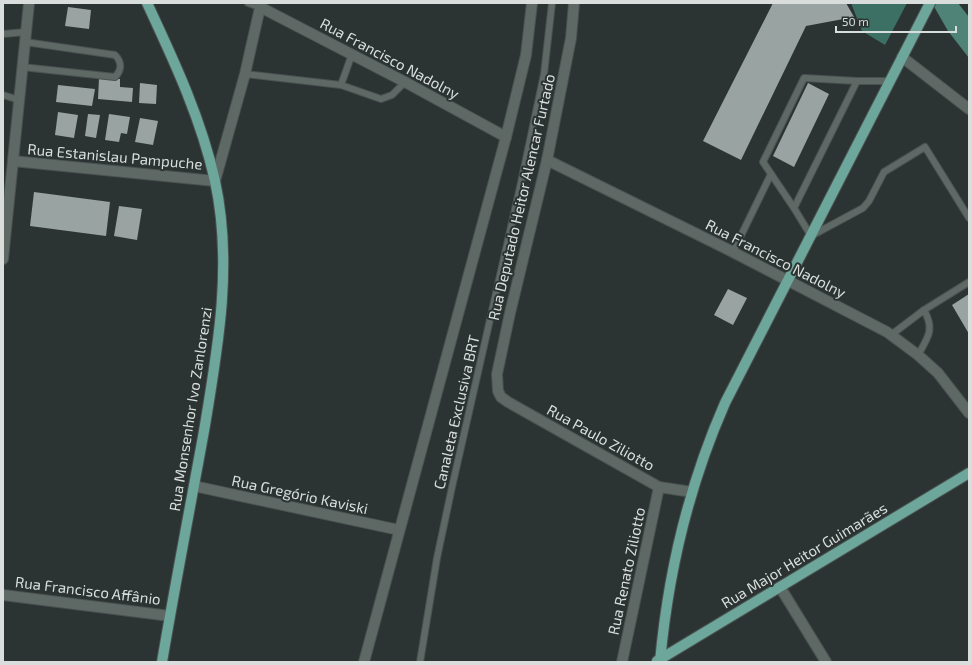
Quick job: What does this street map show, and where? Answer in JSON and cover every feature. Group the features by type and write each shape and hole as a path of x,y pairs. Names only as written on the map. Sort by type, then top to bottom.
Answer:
{"main road":[{"name":"Rua Monsenhor Ivo Zanlorenzi","path":"149,3 188,94 215,181 223,245 222,306 214,371 162,662"},
{"path":"658,661 671,585 692,492 713,431 725,403 930,3"},
{"name":"Rua Major Heitor Guimarães","path":"658,661 969,473"}],"street":[{"path":"3,259 29,3"},
{"name":"Rua Deputado Heitor Alencar Furtado","path":"364,662 506,137 526,55 532,3"},
{"name":"Rua Deputado Heitor Alencar Furtado","path":"501,396 497,383 504,341 547,160 570,45 574,3"},
{"path":"215,181 245,74 260,5"},
{"name":"Rua Francisco Nadolny","path":"260,5 506,137"},
{"path":"902,57 969,109"},
{"name":"Rua Francisco Nadolny","path":"547,160 733,252 892,335 938,373 969,413"},
{"name":"Rua Estanislau Pampuche","path":"13,161 215,181"},
{"name":"Rua Paulo Ziliotto","path":"501,396 508,402 659,487 692,492"},
{"name":"Rua Gregório Kaviski","path":"194,486 400,530"},
{"name":"Rua Renato Ziliotto","path":"622,662 659,487"},
{"path":"780,587 826,662"},
{"name":"Rua Francisco Affânio","path":"3,595 170,616"}],"lane":[{"path":"248,3 260,5"},
{"name":"Canaleta Exclusiva BRT","path":"420,662 437,558 522,183 544,74 552,3"},
{"path":"3,34 26,37 115,55 120,59 120,67 115,77 22,67"},
{"path":"341,85 352,54"},
{"path":"245,74 341,85 381,99 392,95 405,82"},
{"path":"890,81 804,78 763,162 811,236 863,208 869,201 884,172 925,147 969,218"},
{"path":"794,208 857,81"},
{"path":"3,95 19,100"},
{"path":"733,252 771,174"},
{"path":"892,335 924,310 969,282"},
{"path":"918,355 928,337 930,321 924,310"}],"shaded area":[{"path":"851,3 907,3 885,45 862,31"},
{"path":"932,3 958,3 969,17 969,58 948,31"}],"building":[{"path":"773,3 846,3 854,17 806,26 741,160 703,141"},
{"path":"68,7 91,10 89,29 65,26"},
{"path":"99,78 120,79 120,87 133,88 132,102 98,99"},
{"path":"140,83 157,85 156,104 139,103"},
{"path":"808,83 829,94 794,167 773,156"},
{"path":"58,85 95,89 92,106 56,102"},
{"path":"58,112 78,115 74,138 55,135"},
{"path":"88,114 100,115 96,138 85,136"},
{"path":"109,114 130,117 127,134 121,133 119,142 105,140"},
{"path":"140,118 158,121 153,145 135,142"},
{"path":"34,192 110,202 106,236 30,226"},
{"path":"119,206 142,209 137,240 114,236"},
{"path":"728,289 747,298 733,325 714,315"},
{"path":"969,294 969,334 952,305"}]}
